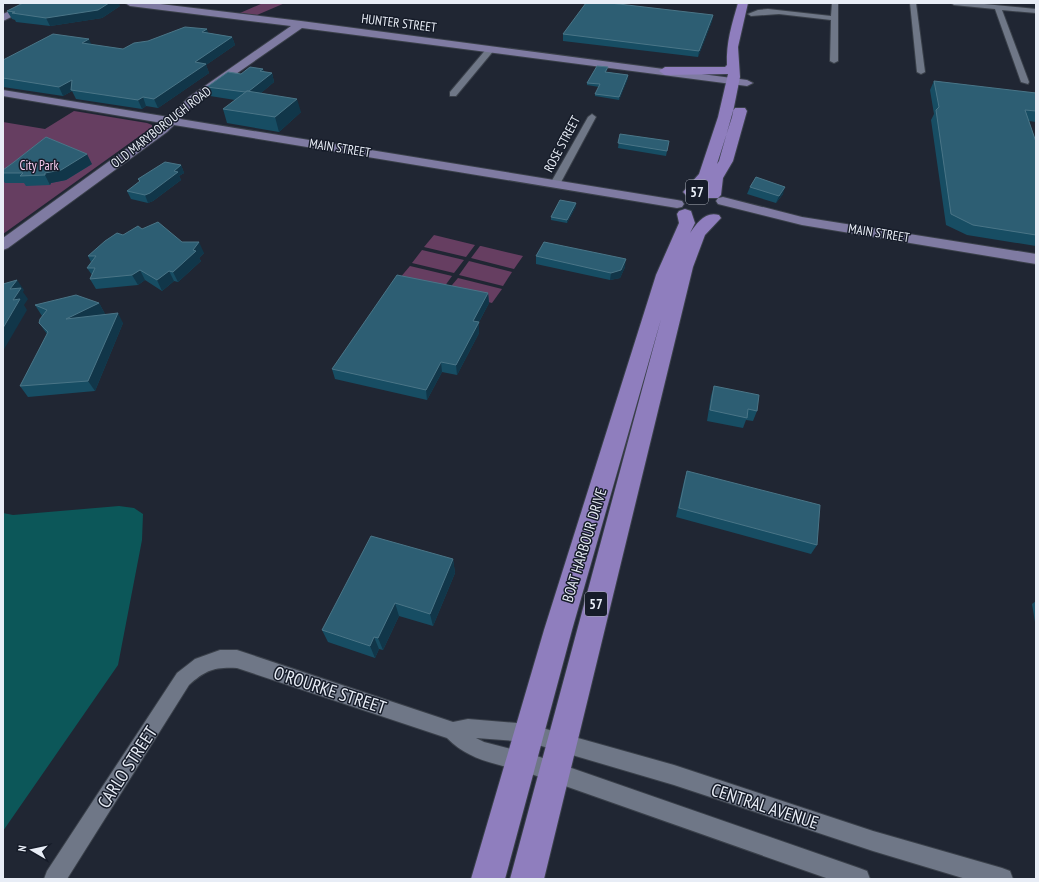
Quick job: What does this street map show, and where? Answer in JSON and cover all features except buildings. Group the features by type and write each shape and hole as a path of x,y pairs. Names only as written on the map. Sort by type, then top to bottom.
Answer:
{"main road":[{"path":"736,3 748,9 744,46"},
{"name":"57","path":"718,207 716,178 726,161 733,141 742,79 734,64 732,46 736,26 748,9"},
{"path":"666,71 724,71 729,70 734,64"},
{"name":"57","path":"718,207 698,218 681,209 680,196 691,192 706,175 742,79"},
{"name":"57","path":"691,192 718,207"},
{"name":"BOAT HARBOUR DRIVE","path":"527,879 640,436 688,256 694,239 701,227 718,207"},
{"name":"BOAT HARBOUR DRIVE","path":"488,879 524,747 665,276 678,241 687,223 681,209"},
{"path":"595,508 612,486 624,447 640,436"}],"street":[{"path":"3,18 35,3"},
{"name":"HUNTER STREET","path":"130,3 666,71 742,79"},
{"path":"834,61 835,3"},
{"path":"913,3 921,72"},
{"path":"954,3 1036,11"},
{"path":"998,8 1026,82"},
{"path":"748,9 759,12 779,12 834,18"},
{"name":"OLD MARYBOROUGH ROAD","path":"3,245 163,129 193,99 300,24"},
{"path":"453,94 491,49"},
{"name":"MAIN STREET","path":"3,93 555,184 681,209"},
{"name":"ROSE STREET","path":"555,184 592,117"},
{"name":"MAIN STREET","path":"718,207 958,245 1036,259"},
{"name":"MAIN STREET","path":"718,207 821,233 1036,268"},
{"name":"O'ROURKE STREET","path":"206,662 219,658 237,659 453,731 468,728 524,747"},
{"name":"CARLO STREET","path":"55,879 183,680 197,667 206,662"},
{"name":"O'ROURKE STREET","path":"453,731 462,742 483,753 524,747"},
{"name":"CENTRAL AVENUE","path":"524,747 558,757 859,879"},
{"name":"CENTRAL AVENUE","path":"524,747 558,757 674,775 873,841 1002,879"}],"green space":[{"path":"263,3 285,3 257,15 240,13"},
{"name":"City Park","path":"74,111 147,123 152,125 152,127 3,234 3,122 45,129"},
{"path":"434,235 475,245 466,257 424,247"},
{"path":"480,246 523,256 514,269 471,258"},
{"path":"422,250 464,260 454,273 412,263"},
{"path":"469,261 512,272 503,286 459,275"},
{"path":"410,266 452,276 442,290 399,279"},
{"path":"458,278 502,289 492,303 447,291"}],"shaded area":[{"path":"119,506 134,508 143,514 142,540 118,665 3,831 3,513 13,515"}]}
